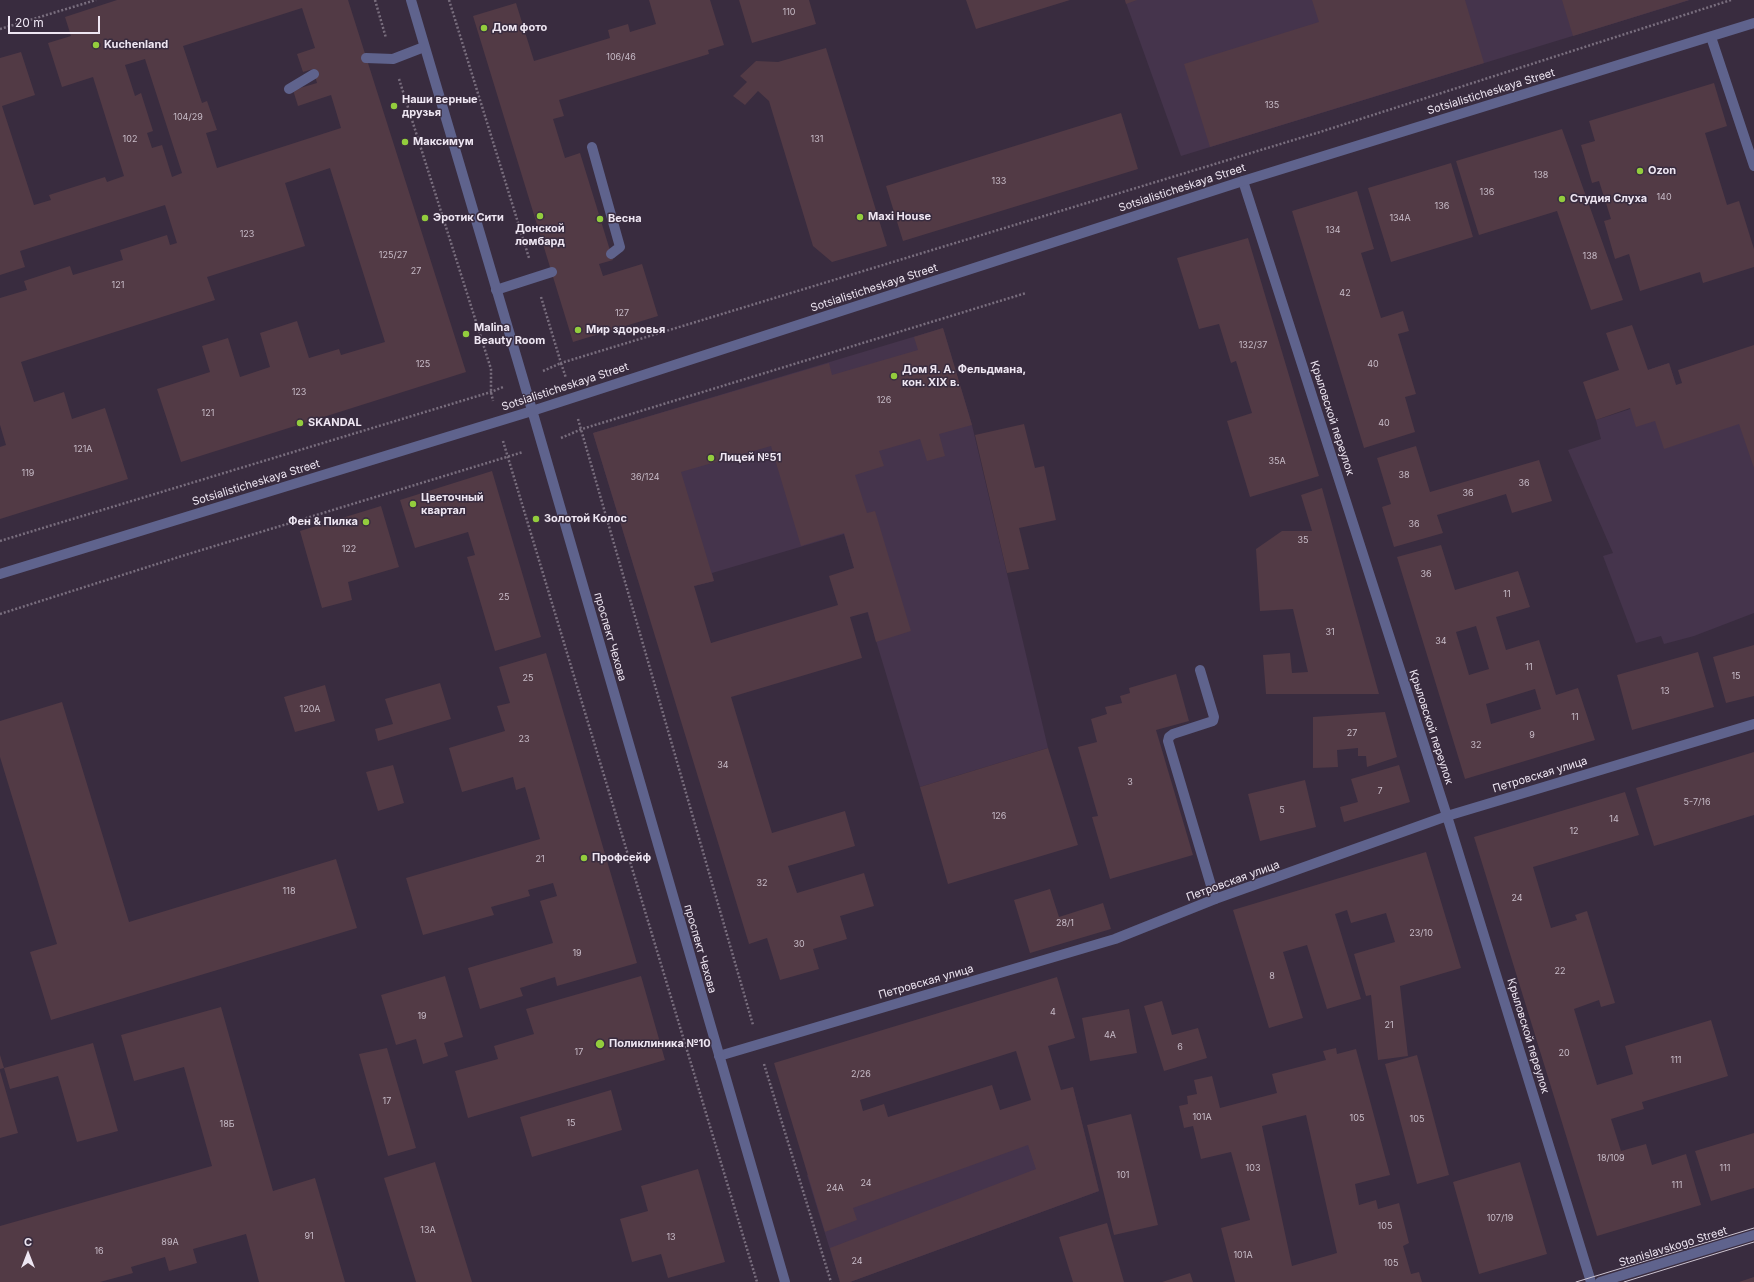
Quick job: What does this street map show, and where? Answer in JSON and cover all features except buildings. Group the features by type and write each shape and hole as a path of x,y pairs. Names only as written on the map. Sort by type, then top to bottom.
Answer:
{"street":[{"name":"проспект Чехова","path":"411,0 523,379 785,1282"},
{"name":"Sotsialisticheskaya Street","path":"0,574 532,411 1243,181 1754,23"},
{"path":"1711,37 1754,166"},
{"path":"366,58 393,59 424,47"},
{"path":"289,89 314,74"},
{"path":"592,147 620,247 611,254"},
{"name":"Крыловской переулок","path":"1243,181 1447,816 1591,1282"},
{"path":"496,290 552,272"},
{"path":"1200,670 1214,717 1213,721 1173,734 1169,737 1168,741 1215,900"},
{"name":"Петровская улица","path":"719,1056 1115,939 1215,900 1447,816 1754,724"},
{"name":"Stanislavskogo Street","path":"1600,1282 1754,1235"}],"path":[{"path":"0,29 96,0"},
{"path":"375,0 491,369 491,392 508,458 756,1282"},
{"path":"449,0 582,429 758,1044 831,1282"},
{"path":"0,541 491,392 561,363 1320,132 1731,0"},
{"path":"0,614 182,556 508,458 542,446 582,429 1026,293"}],"shaded area":[{"path":"1125,0 1690,0 1181,156"},
{"path":"943,328 972,425 1048,748 920,787 844,534 712,573 714,581 694,586 688,565 638,580 593,433"},
{"path":"1669,363 1676,385 1754,388 1754,613 1694,636 1664,644 1661,636 1636,643 1603,556 1613,553 1568,450 1601,439 1596,420 1658,400 1648,370"},
{"path":"1073,1087 1099,1191 850,1282 840,1282 807,1175"}],"tram line":[{"path":"1576,1282 1754,1228"},
{"path":"1624,1282 1754,1242"}],"place":[{"name":"Дом фото","path":"484,28"},
{"name":"Kuchenland","path":"96,45"},
{"name":"Наши верные друзья","path":"394,106"},
{"name":"Максимум","path":"405,142"},
{"name":"Ozon","path":"1640,171"},
{"name":"Студия Слуха","path":"1562,199"},
{"name":"Донской ломбард","path":"540,216"},
{"name":"Maxi House","path":"860,217"},
{"name":"Эротик Сити","path":"425,218"},
{"name":"Весна","path":"600,219"},
{"name":"Мир здоровья","path":"578,330"},
{"name":"Malina Beauty Room","path":"466,334"},
{"name":"Дом Я. А. Фельдмана, кон. ХIХ в.","path":"894,376"},
{"name":"SKANDAL","path":"300,423"},
{"name":"Лицей №51","path":"711,458"},
{"name":"Цветочный квартал","path":"413,504"},
{"name":"Золотой Колос","path":"536,519"},
{"name":"Фен & Пилка","path":"366,522"},
{"name":"Профсейф","path":"584,858"},
{"name":"Поликлиника №10","path":"600,1044"}]}
